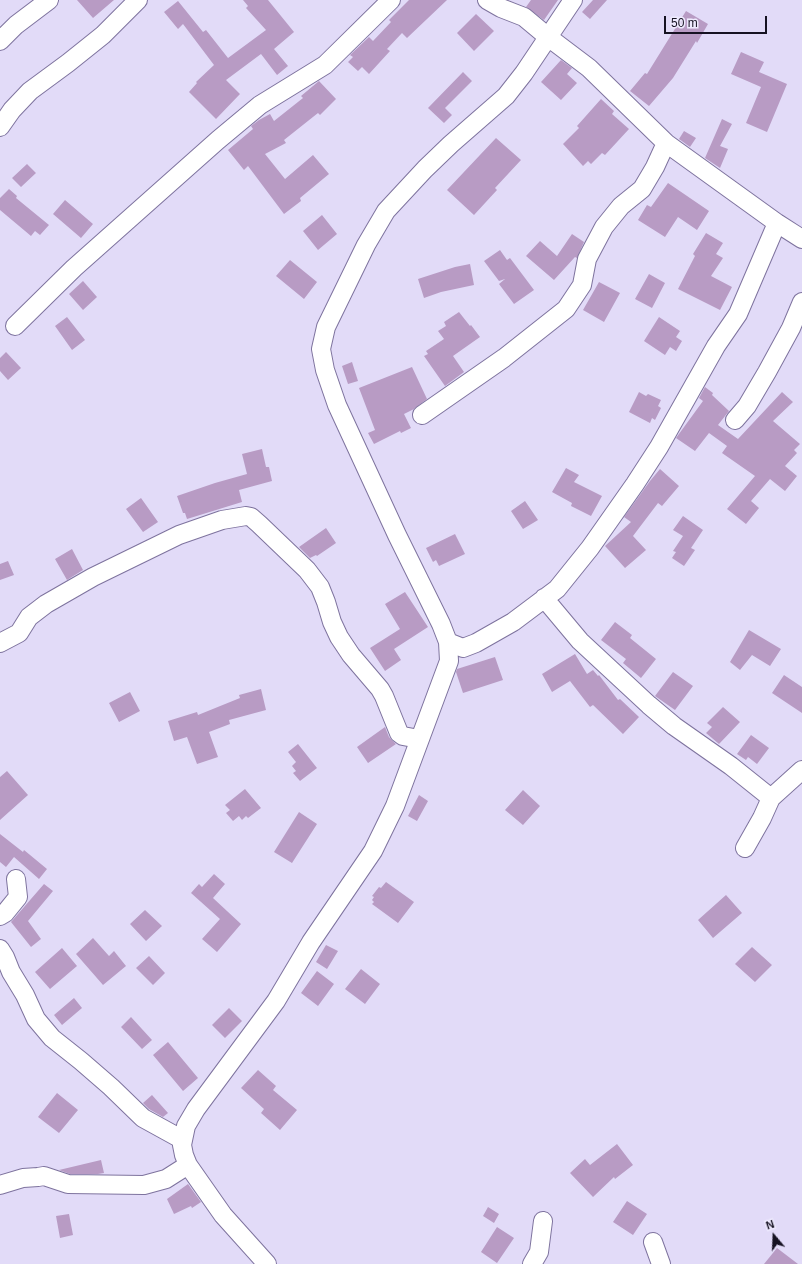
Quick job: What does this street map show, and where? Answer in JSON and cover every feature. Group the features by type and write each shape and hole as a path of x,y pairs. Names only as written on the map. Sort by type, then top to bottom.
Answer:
{"street":[{"path":"0,41 16,25 49,0"},
{"path":"0,127 12,110 30,91 103,35 138,0"},
{"path":"15,326 74,268 218,140 260,105 325,65 391,0"},
{"path":"487,0 501,8 524,17 589,68 666,143 777,223 802,239"},
{"path":"266,1264 223,1215 188,1166 182,1144 186,1126 196,1109 276,1002 311,942 373,851 395,806 449,661 448,642 441,624 337,405 324,370 321,349 326,327 366,245 386,211 425,169 451,144 506,96 524,73 574,0"},
{"path":"422,415 504,358 566,308 582,285 587,259 604,227 621,206 642,188 655,167 666,143"},
{"path":"448,642 463,648 476,643 513,622 557,589 590,548 659,447 716,346 738,314 777,223"},
{"path":"735,420 747,406 767,372 802,302"},
{"path":"0,643 19,633 29,617 46,604 93,577 179,535 222,520 246,516 251,517 307,570 320,587 332,622 339,637 351,655 380,689 398,733 403,736 419,739"},
{"path":"544,598 580,641 649,705 674,726 731,766 771,798"},
{"path":"745,848 762,818 771,798 802,770"},
{"path":"0,916 5,913 18,897 16,879"},
{"path":"0,949 36,1019 52,1038 111,1087 143,1118 183,1140"},
{"path":"0,1185 23,1178 44,1176 68,1184 144,1185 166,1178 188,1166"},
{"path":"532,1264 539,1252 543,1221"},
{"path":"653,1242 661,1264"}],"building":[{"path":"77,0 114,0 93,18"},
{"path":"243,0 268,0 294,32 274,49 288,66 277,75 261,54 226,80 240,94 216,119 189,92 197,83 196,82 214,65 183,24 178,29 164,12 178,1 203,32 206,30 228,58 266,30 246,8 248,6"},
{"path":"409,0 447,0 407,38 402,33 387,49 390,51 369,74 362,67 358,71 348,62 353,57 350,55 369,37 373,41 391,22 389,20"},
{"path":"531,0 558,0 544,20 526,7"},
{"path":"593,0 607,0 590,19 582,12"},
{"path":"686,11 708,24 673,78 649,106 630,91 645,73 647,74"},
{"path":"476,14 494,31 474,51 457,33"},
{"path":"741,52 764,62 759,72 787,84 767,132 746,123 761,87 731,74"},
{"path":"561,60 572,68 567,74 577,83 561,100 541,82"},
{"path":"463,72 472,81 445,108 452,115 444,123 428,108"},
{"path":"319,81 336,99 320,115 318,113 284,140 286,143 265,154 285,179 313,155 329,174 300,198 301,201 284,214 248,166 244,170 228,150 253,129 251,126 270,114 274,121 303,98 301,96"},
{"path":"601,99 614,111 612,114 629,129 605,155 602,153 591,164 588,161 583,166 563,144 579,128 577,126"},
{"path":"722,119 732,124 720,146 728,149 720,168 705,158"},
{"path":"684,131 696,138 690,147 679,139"},
{"path":"496,138 521,160 495,188 497,190 474,215 447,190"},
{"path":"27,164 36,173 21,187 12,178"},
{"path":"668,183 709,211 697,230 678,217 665,237 638,220 647,205 651,207"},
{"path":"9,189 17,196 16,198 49,225 40,235 35,231 31,236 0,210 0,198"},
{"path":"65,200 93,224 81,238 53,214"},
{"path":"322,215 337,234 318,250 303,231"},
{"path":"706,233 723,243 716,254 723,258 711,276 732,287 720,310 678,289 695,256 693,254"},
{"path":"572,234 584,242 577,258 575,257 554,280 526,256 540,241 557,256"},
{"path":"500,250 507,260 510,258 534,290 514,304 499,284 505,279 499,281 484,261"},
{"path":"290,260 317,282 304,299 276,276"},
{"path":"470,264 474,285 441,292 424,298 418,279 455,267"},
{"path":"649,274 665,283 652,308 635,299"},
{"path":"83,281 97,297 83,310 69,294"},
{"path":"599,282 620,293 604,322 583,310"},
{"path":"459,312 480,337 453,356 464,372 445,386 424,356 428,354 426,351 444,339 438,331 446,326 444,322"},
{"path":"67,317 85,340 72,350 55,326"},
{"path":"659,317 680,331 676,337 682,341 676,351 670,347 665,355 644,341"},
{"path":"6,352 21,368 8,380 0,371 0,358"},
{"path":"352,362 358,381 348,384 342,366"},
{"path":"412,367 427,399 414,409 404,414 411,428 401,433 400,431 374,444 368,433 375,430 359,388"},
{"path":"705,387 713,393 712,395 729,411 718,425 738,439 782,392 793,402 773,421 800,444 794,450 797,453 785,466 797,476 785,491 770,479 751,501 759,508 746,524 727,509 755,476 722,453 727,446 709,433 695,451 676,438 703,401 699,398"},
{"path":"639,392 646,396 648,394 661,400 658,406 661,408 655,420 652,418 650,423 629,412"},
{"path":"262,449 266,467 269,467 272,481 239,490 242,502 187,519 185,513 183,513 177,496 247,474 242,454"},
{"path":"566,468 579,475 574,482 602,496 591,516 571,506 572,503 552,492"},
{"path":"660,469 679,486 662,506 658,503 633,536 646,550 625,568 605,546 631,522 624,517"},
{"path":"141,498 158,522 143,532 126,509"},
{"path":"525,501 538,520 523,529 511,511"},
{"path":"683,516 703,530 691,548 695,550 684,566 672,558 676,552 673,551 683,536 673,530"},
{"path":"326,528 336,543 317,556 316,555 310,558 299,547"},
{"path":"455,534 465,554 439,566 436,560 433,562 426,548"},
{"path":"72,549 83,570 67,580 55,559"},
{"path":"8,561 14,575 0,580 0,564"},
{"path":"405,592 428,627 394,649 401,660 385,671 370,648 400,629 385,604"},
{"path":"615,622 632,635 630,638 656,659 641,678 623,663 626,659 601,640"},
{"path":"749,630 781,649 770,666 752,655 740,670 730,662"},
{"path":"575,654 587,674 593,670 598,676 599,675 618,700 620,699 639,717 623,734 593,705 590,707 570,681 552,692 542,674"},
{"path":"495,657 503,680 463,693 456,672 457,669"},
{"path":"673,672 693,686 675,710 655,696"},
{"path":"784,675 802,687 802,713 772,693"},
{"path":"261,689 266,710 229,720 230,724 209,732 218,757 197,764 187,737 174,741 168,721 197,712 198,715 240,698 239,695"},
{"path":"130,692 140,711 119,722 109,703"},
{"path":"723,707 740,722 719,744 706,733 712,727 707,723"},
{"path":"385,727 389,737 396,744 368,763 357,747"},
{"path":"751,735 769,748 757,764 748,757 746,760 737,754"},
{"path":"298,744 317,768 300,781 293,773 296,771 292,766 296,762 288,752"},
{"path":"7,771 28,795 0,820 0,777"},
{"path":"245,789 261,808 248,818 246,816 242,820 239,816 233,821 226,813 230,810 225,805"},
{"path":"523,790 540,806 523,825 505,810"},
{"path":"419,795 428,801 417,821 408,816"},
{"path":"299,812 317,824 292,863 274,852"},
{"path":"0,834 23,852 24,850 47,869 39,879 14,857 6,867 0,862"},
{"path":"214,874 225,884 213,898 241,924 217,952 202,939 220,919 191,893 199,884 202,887"},
{"path":"386,882 414,902 398,923 372,904 374,902 372,900 374,897 372,896 379,887 381,888"},
{"path":"44,884 53,891 28,921 41,939 31,947 11,922"},
{"path":"726,895 742,913 713,938 698,920"},
{"path":"145,910 162,926 146,941 130,924"},
{"path":"93,938 109,956 114,951 126,966 103,985 76,954"},
{"path":"326,945 338,951 327,969 316,962"},
{"path":"752,947 772,965 755,982 735,964"},
{"path":"62,948 77,966 50,989 35,972"},
{"path":"149,956 165,973 153,985 136,968"},
{"path":"361,969 380,984 365,1004 345,989"},
{"path":"317,971 334,984 318,1006 301,993"},
{"path":"74,998 82,1008 62,1025 54,1015"},
{"path":"229,1008 242,1021 225,1038 212,1025"},
{"path":"131,1017 152,1040 142,1049 121,1027"},
{"path":"168,1042 198,1078 183,1091 153,1055"},
{"path":"258,1070 276,1086 273,1090 297,1110 280,1130 261,1113 264,1109 241,1088"},
{"path":"57,1093 78,1110 59,1133 38,1117"},
{"path":"152,1095 168,1113 163,1117 149,1109 143,1103"},
{"path":"617,1144 633,1165 615,1179 614,1177 593,1197 570,1173 585,1159 590,1165"},
{"path":"101,1160 104,1173 70,1174 59,1170"},
{"path":"188,1184 201,1202 192,1208 191,1206 174,1214 167,1199"},
{"path":"627,1201 647,1214 633,1235 613,1222"},
{"path":"488,1207 499,1214 494,1223 483,1216"},
{"path":"69,1214 73,1235 60,1238 56,1216"},
{"path":"497,1227 514,1238 497,1263 481,1252"},
{"path":"777,1248 798,1264 764,1264"}]}
